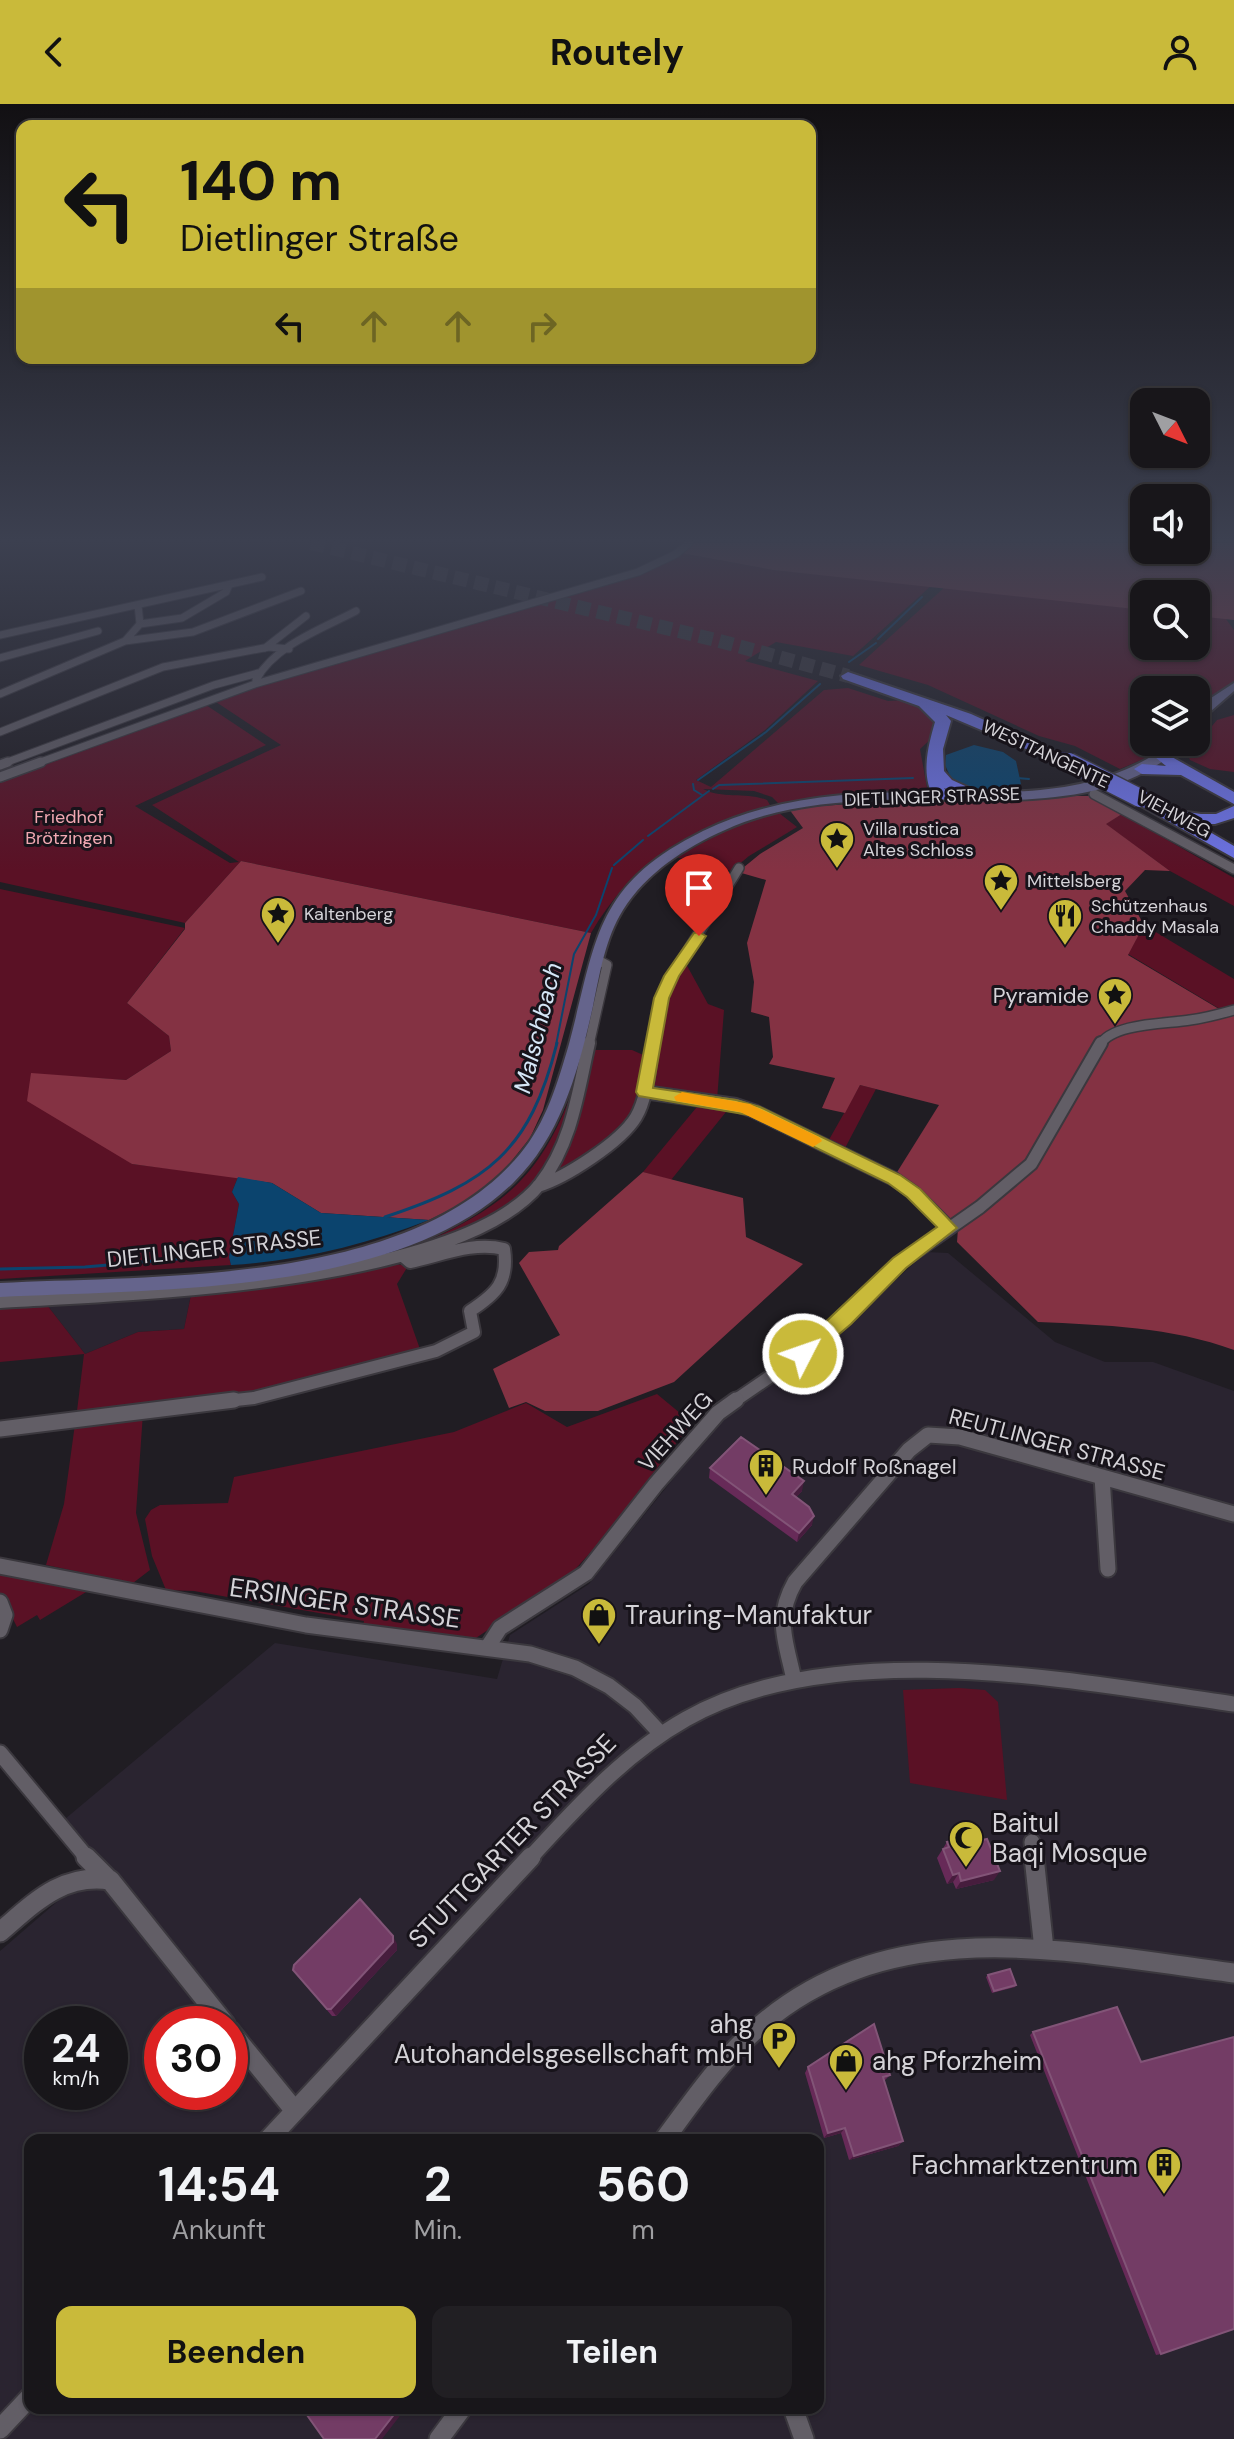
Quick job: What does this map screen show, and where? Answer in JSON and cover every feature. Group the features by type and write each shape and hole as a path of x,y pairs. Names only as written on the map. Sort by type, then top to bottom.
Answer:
{"highway":[{"name":"WESTTANGENTE","path":"848,676 923,701 1063,759 1234,853"},
{"path":"923,701 943,721 936,748 942,784 979,796"},
{"path":"936,748 946,739 961,734 987,734 1030,744"},
{"path":"1163,757 1166,766 1212,784"},
{"path":"1163,757 1234,799"},
{"path":"1142,769 1177,771"},
{"path":"1144,801 1199,820 1219,819 1234,811"},
{"path":"1234,822 1230,832 1234,843"}],"main road":[{"path":"1210,706 1234,686"},
{"name":"DIETLINGER STRASSE","path":"979,796 1034,794 1087,787 1142,769 1163,757"},
{"name":"DIETLINGER STRASSE","path":"0,1290 225,1276 300,1266 386,1247 454,1218 501,1184 535,1148 547,1129 565,1088 596,959 609,923 631,890 659,864 706,834 763,812 942,784"}],"street":[{"path":"0,658 22,652"},
{"path":"0,694 99,652"},
{"path":"0,732 163,667 244,652"},
{"path":"0,765 214,685 258,673 285,652"},
{"path":"0,777 255,684 365,652"},
{"path":"255,684 258,673"},
{"name":"VIEHWEG","path":"1094,794 1234,869"},
{"name":"DIETLINGER STRASSE","path":"538,1186 555,1181 612,1141 636,1117 667,984 739,868"},
{"name":"DIETLINGER STRASSE","path":"0,1302 234,1286 403,1256 479,1230 518,1206 538,1186 553,1166 573,1122 607,965 596,959"},
{"name":"VIEHWEG","path":"487,1648 500,1628 586,1573 656,1484 718,1413 803,1354 844,1319 900,1263 1031,1164 1103,1039 1131,1027 1193,1020 1234,1010"},
{"path":"644,1092 736,1105 754,1111 894,1179 914,1193 949,1228"},
{"name":"DIETLINGER STRASSE","path":"0,1429 254,1398 454,1344 476,1329 470,1311 490,1299 504,1283 504,1249 485,1246 410,1262 403,1256"},
{"name":"REUTLINGER STRASSE","path":"794,1680 782,1630 781,1616 786,1598 795,1582 918,1441 928,1435 952,1435 1234,1514"},
{"path":"1102,1477 1108,1569"},
{"name":"ERSINGER STRASSE","path":"0,1566 306,1625 530,1654 575,1668 621,1695 661,1734"},
{"path":"0,1602 5,1615 0,1630"},
{"name":"STUTTGARTER STRASSE","path":"274,2134 582,1801 636,1752 661,1734 715,1705 794,1680 870,1672 1070,1682 1234,1704"},
{"path":"0,1753 89,1860 110,1880 211,2006"},
{"path":"1032,1842 1044,1949"},
{"path":"0,1932 66,1882 89,1875 110,1880"},
{"path":"669,2134 708,2082 760,2027 791,2002 835,1977 885,1958 937,1947 965,1945 1044,1949 1234,1973"},
{"path":"248,2053 295,2111"},
{"path":"0,2429 24,2403"},
{"path":"439,2439 458,2414"},
{"path":"795,2414 804,2439"}],"shaded area":[{"path":"1092,796 1122,814 1106,824 1170,871 1145,870 1125,891 1144,925 1128,955 1219,1009 1234,1012 1234,1350 1162,1332 1038,1322 957,1242 958,1229 894,1177 939,1105 860,1085 845,1113 822,1108 835,1078 769,1064 773,1057 769,1017 751,1012 754,982 747,943 766,880 738,872 760,854 803,828 789,809"},
{"path":"241,861 591,933 543,1110 530,1138 506,1168 470,1200 429,1220 321,1213 272,1183 132,1164 27,1101 31,1073 126,1080 171,1051 169,1036 127,1003 185,929 185,923"},
{"path":"643,1172 743,1198 746,1237 803,1264 674,1382 598,1411 545,1411 526,1402 509,1408 493,1369 560,1335 519,1263 529,1252 558,1250"},
{"path":"926,1252 948,1253 1055,1342 1105,1362 1153,1362 1234,1391 1234,2439 0,2439 0,1951 103,1862 65,1819 275,1643 497,1679 510,1635 589,1584 709,1434 745,1400 801,1364"},
{"path":"191,1295 184,1329 138,1332 85,1354 47,1305"}],"green space":[{"name":"Friedhof Brötzingen","path":"372,652 760,652 745,661 818,681 765,730 696,780 711,787 824,690 848,688 888,701 908,700 939,721 934,736 920,749 928,793 819,797 780,805 772,797 754,791 703,789 718,794 759,798 767,800 770,805 715,824 667,850 626,886 591,933 241,861 185,923 0,882 0,779 203,703 266,745 135,806 230,863 239,862 152,805 281,745 213,700"},
{"path":"831,652 857,652 853,656"},
{"path":"873,652 1130,652 1130,660 1210,660 1210,652 1234,652 1234,681 1210,700 1210,676 1130,676 1130,756 1151,756 1120,769 1075,746 1039,736 928,685 859,665"},
{"path":"1234,715 1234,772 1210,769 1190,760 1188,756 1210,756 1210,728 1217,720"},
{"path":"779,813 797,827 749,856 731,871 676,857 740,823"},
{"path":"1122,814 1234,878 1234,906 1170,871 1105,824"},
{"path":"0,889 185,928 127,1003 169,1036 171,1051 126,1080 32,1074 132,1164 238,1177 232,1192 239,1204 229,1257 231,1265 0,1279"},
{"path":"1144,925 1234,979 1234,1005 1220,1009 1128,954"},
{"path":"685,962 708,1004 724,1010 717,1100 650,1088 665,993"},
{"path":"595,1050 632,1050 650,1058 633,1117 607,1142 547,1181 571,1135 590,1053"},
{"path":"860,1085 876,1089 843,1152 826,1145"},
{"path":"570,1097 575,1098 553,1159 521,1197 507,1209 474,1226 419,1245 471,1218 512,1189 544,1150"},
{"path":"701,1102 730,1107 671,1180 643,1172"},
{"path":"396,1264 408,1266 397,1284 421,1352 252,1395 76,1419 84,1354 0,1362 0,1308 47,1305 85,1354 138,1332 184,1329 191,1295 282,1285"},
{"path":"657,1394 692,1423 571,1574 476,1638 363,1626 364,1621 194,1591 166,1590 152,1556 145,1519 151,1510 160,1505 228,1503 234,1477 454,1432 526,1403 567,1427"},
{"path":"143,1413 136,1513 150,1570 133,1583 46,1565 64,1504 75,1424"},
{"path":"0,1574 91,1589 40,1620 37,1615 17,1627 0,1593"},
{"path":"903,1690 985,1690 998,1702 1007,1800 910,1783"}],"water":[{"path":"974,745 1003,752 1016,761 1021,784 1005,789 986,789 951,778 945,765 946,755"},
{"path":"238,1177 272,1183 321,1213 429,1220 332,1250 282,1260 231,1265 229,1257 239,1204 232,1192"}],"building":[{"name":"Rudolf Roßnagel","path":"741,1437 804,1481 792,1494 809,1507 814,1516 799,1533 710,1468"},
{"name":"Baitul Baqi Mosque","path":"976,1835 978,1841 987,1839 1000,1871 961,1881 959,1873 953,1875 943,1849 949,1847 947,1842"},
{"path":"360,1899 393,1936 393,1942 331,2009 327,2009 293,1970 294,1965"},
{"path":"1010,1969 1016,1985 994,1991 988,1975"},
{"name":"Fachmarktzentrum","path":"1117,2007 1141,2062 1234,2037 1234,2329 1161,2354 1033,2032"},
{"name":"ahg Pforzheim","path":"874,2024 890,2075 883,2077 903,2141 854,2156 845,2128 828,2133 808,2067"},
{"path":"306,2414 394,2414 375,2439 324,2439"}],"waterway":[{"path":"849,662 863,652"},
{"path":"698,780 766,732 820,684"},
{"name":"Malschbach","path":"713,789 719,785 913,778"},
{"name":"Malschbach","path":"1017,778 1029,779"},
{"path":"693,784 694,790 702,795"},
{"name":"Malschbach","path":"648,836 709,791"},
{"name":"Malschbach","path":"614,865 643,840"},
{"name":"Malschbach","path":"556,1045 574,954 596,915 612,868"},
{"name":"Malschbach","path":"385,1217 452,1191 500,1158 518,1137 533,1111 557,1043"},
{"name":"Malschbach","path":"0,1269 85,1267 177,1259"}],"tunnel":[{"path":"760,652 848,676"}],"slow traffic":[{"path":"682,1097 736,1105 754,1111 813,1141"}],"place":[{"name":"Villa rustica Altes Schloss","path":"837,870"},
{"name":"Mittelsberg","path":"1001,912"},
{"name":"Kaltenberg","path":"278,945"},
{"name":"Schützenhaus Chaddy Masala","path":"1065,947"},
{"name":"Pyramide","path":"1115,1026"},
{"name":"Rudolf Roßnagel","path":"766,1497"},
{"name":"Trauring-Manufaktur","path":"599,1646"},
{"name":"Baitul Baqi Mosque","path":"966,1869"},
{"name":"ahg Autohandelsgesellschaft mbH","path":"779,2070"},
{"name":"ahg Pforzheim","path":"846,2092"},
{"name":"Fachmarktzentrum","path":"1164,2196"}],"route":[{"path":"699,936 671,976 662,998 644,1092 736,1105 754,1111 894,1179 914,1193 949,1228 900,1263 844,1319 803,1354"}]}
